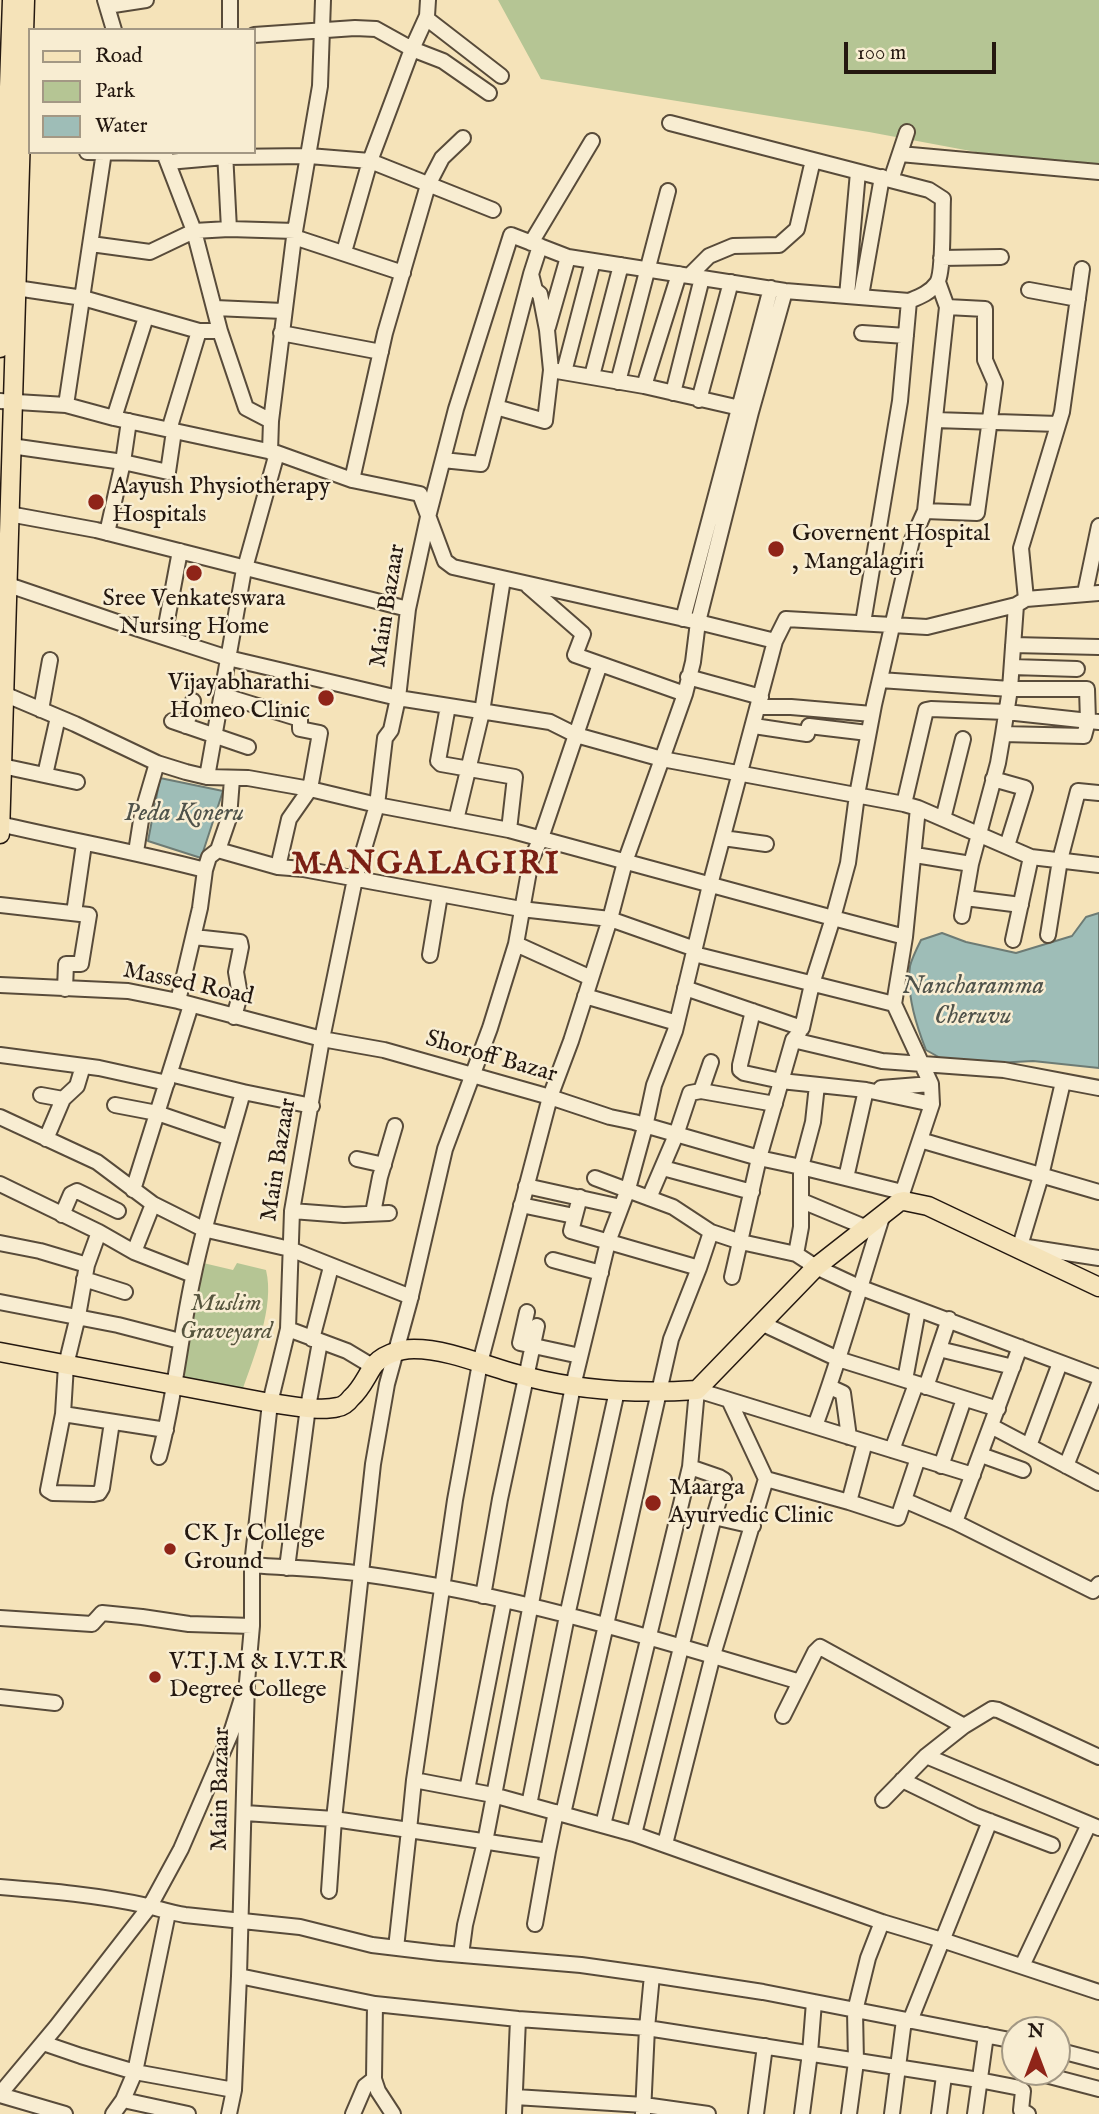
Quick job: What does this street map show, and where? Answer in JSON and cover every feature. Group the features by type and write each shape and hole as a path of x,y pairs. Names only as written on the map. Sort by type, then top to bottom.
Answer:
{"main road":[{"path":"0,834 4,583 9,514 5,468 11,446 6,401 16,289 14,153 5,90 12,0"},
{"path":"0,348 1,265 14,153 25,0"},
{"path":"906,1200 926,1214 1099,1300"},
{"path":"0,1352 270,1403 308,1407 338,1408 345,1405 358,1391 372,1366 396,1352 414,1349 480,1363 524,1377 573,1386 617,1391 697,1390 816,1267 883,1214 906,1200 928,1206 1015,1245 1099,1287"}],"street":[{"path":"113,28 106,3 146,0"},
{"path":"230,0 230,28"},
{"path":"207,777 245,567 274,453 271,421 294,234 320,86 324,32 323,0"},
{"path":"344,252 370,161 426,18 428,0"},
{"path":"426,18 501,76"},
{"path":"256,35 376,29 412,49 443,61 489,93"},
{"path":"670,123 887,178 929,190 943,200 938,282 947,307 925,511 912,540 868,733 848,863 759,1158 732,1278"},
{"path":"854,296 887,178 900,154 907,132"},
{"path":"352,480 381,352 428,185 442,158 463,138"},
{"path":"443,460 481,464 531,274 535,244 592,141"},
{"path":"66,405 104,154"},
{"path":"134,154 309,156 370,161 493,210"},
{"path":"225,154 229,229"},
{"path":"900,154 1099,172"},
{"path":"165,156 194,232 220,331 246,408 271,421"},
{"path":"644,386 690,276 709,256 733,246 779,245 797,229 813,160"},
{"path":"854,296 858,172"},
{"path":"618,382 668,191"},
{"path":"91,244 150,252 194,232 229,229 294,234 402,273"},
{"name":"Main Bazaar","path":"229,2114 234,2091 239,1976 252,1565 270,1403 288,1329 292,1211 322,1039 355,879 377,805 385,738 391,730 398,698 408,609 428,517 456,409 511,235 535,244"},
{"path":"535,244 568,257 778,290 909,301 925,295 938,282"},
{"path":"547,330 568,257"},
{"path":"941,258 1001,257"},
{"path":"496,407 545,421 557,371 593,261"},
{"path":"592,376 621,265"},
{"path":"962,916 971,864 1003,734 1013,645 1021,602 1021,548 1062,412 1082,269"},
{"path":"531,274 535,290 540,294 557,371"},
{"path":"673,393 690,276"},
{"path":"699,400 731,282"},
{"path":"16,289 83,298 199,331 220,331"},
{"path":"396,1948 414,1780 455,1500 480,1363 550,1097 586,996 625,862 685,694 740,408 778,290"},
{"path":"683,619 724,493 778,290"},
{"path":"1029,290 1078,299"},
{"path":"863,623 900,401 909,301"},
{"path":"925,511 977,513 995,383 985,360 985,309 947,307"},
{"path":"215,308 283,311"},
{"path":"107,533 123,462 121,420 146,317"},
{"path":"11,446 123,462 168,472 171,430 199,331"},
{"path":"281,333 381,352"},
{"path":"862,333 906,335"},
{"path":"557,371 644,386 740,408"},
{"path":"6,401 66,405 121,420 274,453 352,480 420,494 445,561 453,567 775,641"},
{"path":"935,420 1058,424"},
{"path":"9,514 107,533 408,609"},
{"path":"461,1955 580,1356 608,1242 628,1189 654,1085 677,1023 710,884 775,641 786,619 927,627 1021,602 1092,593 1099,526"},
{"path":"164,636 180,551"},
{"path":"456,820 482,712 503,579"},
{"path":"4,583 228,658 398,698 550,722 576,735 662,760 911,806 1031,857 1099,864"},
{"path":"524,583 583,634 575,655 685,694"},
{"path":"1013,645 1099,647"},
{"path":"41,710 50,660"},
{"path":"329,1891 334,1819 373,1464 387,1384 411,1297 445,1149 490,1028 516,944 531,860 541,838 600,664"},
{"path":"1012,667 1077,669"},
{"path":"688,677 760,702 872,715"},
{"path":"880,680 1010,689 1087,689 1094,722 1084,736 1003,734"},
{"path":"4,694 157,763 207,777 248,778 509,830 905,937"},
{"path":"222,695 300,719 300,729 320,733 310,789 289,819 278,867"},
{"path":"186,726 193,701"},
{"path":"448,706 438,761 441,764 515,777 509,830"},
{"path":"906,1200 920,1140 932,1104 931,1084 924,1065 894,1004 915,855 911,806 926,710 1006,712 1094,722"},
{"path":"45,775 58,717"},
{"path":"172,721 248,747"},
{"path":"754,726 807,734 809,726 868,733"},
{"path":"943,819 963,739"},
{"path":"136,852 142,814 157,763"},
{"path":"2,766 77,782"},
{"path":"133,1190 169,1079 185,1003 205,870 209,857 218,850 229,818 232,779"},
{"path":"993,779 1025,788 1007,846"},
{"path":"1048,935 1060,860 1078,791 1099,793"},
{"path":"0,824 83,844 136,852 205,870"},
{"path":"723,838 766,844"},
{"path":"74,914 83,844"},
{"path":"218,850 278,867 303,869 521,909 610,919 695,952 894,1004"},
{"path":"915,855 971,864"},
{"path":"1013,940 1031,857"},
{"path":"430,955 440,895"},
{"path":"965,898 1021,905"},
{"path":"0,905 89,915 81,964 66,964 65,989"},
{"path":"194,937 240,942 236,972 240,995 234,1017"},
{"path":"516,944 591,978"},
{"name":"Massed Road","path":"0,985 128,991 322,1039"},
{"path":"685,988 753,1011 798,1034 882,1061 1004,1070 1099,1088"},
{"path":"586,996 677,1023"},
{"path":"753,1011 740,1070 744,1073 781,1081 866,1090 932,1104"},
{"name":"Shoroff Bazar","path":"322,1039 384,1050 645,1127 846,1178 906,1200"},
{"path":"0,1055 169,1079 312,1106"},
{"path":"701,1091 710,1062"},
{"path":"46,1139 63,1099 77,1086 83,1066"},
{"path":"1063,1082 1041,1176 1015,1245 1099,1258"},
{"path":"866,1090 931,1084"},
{"path":"796,1254 801,1227 801,1167 813,1122 817,1085"},
{"path":"846,1178 866,1090"},
{"path":"649,1198 676,1135 690,1093 701,1091 775,1104"},
{"path":"159,1457 193,1275 243,1092"},
{"path":"41,1095 63,1099"},
{"path":"115,1105 157,1113 230,1138"},
{"path":"0,1117 97,1162 153,1203 204,1229 289,1249 411,1297"},
{"path":"373,1213 395,1126"},
{"path":"920,1140 1099,1192"},
{"path":"357,1159 384,1165"},
{"path":"663,1168 752,1192"},
{"path":"595,1178 673,1207 711,1232 741,1242 796,1254 816,1267 859,1287 1099,1377"},
{"path":"0,1184 134,1252 193,1275"},
{"path":"526,1186 621,1207"},
{"path":"62,1215 71,1194 77,1191 118,1211"},
{"path":"580,1197 571,1231 699,1268"},
{"path":"802,1201 867,1228"},
{"path":"134,1252 153,1203"},
{"path":"521,1205 574,1216"},
{"path":"292,1211 344,1215 389,1213"},
{"path":"815,1426 830,1388 883,1214"},
{"path":"99,1232 85,1272 66,1365 63,1414 48,1490 53,1493 99,1493 113,1422"},
{"path":"534,1924 548,1851 607,1627 671,1339 711,1232"},
{"path":"0,1243 40,1251 125,1292"},
{"path":"553,1260 601,1273"},
{"path":"287,1568 316,1341 331,1267"},
{"path":"0,1301 78,1316 180,1341"},
{"path":"916,1384 918,1310"},
{"path":"527,1312 520,1343 580,1356"},
{"path":"892,1450 916,1384 939,1349 949,1320"},
{"path":"761,1322 838,1359 998,1409"},
{"path":"483,1596 524,1377 537,1326"},
{"path":"288,1329 346,1352 372,1366"},
{"path":"955,1522 1020,1347"},
{"path":"939,1349 1013,1367"},
{"path":"1029,1446 1060,1363"},
{"path":"1066,1466 1099,1384"},
{"path":"830,1388 843,1393 849,1437"},
{"path":"603,1825 690,1467 697,1390 973,1475"},
{"path":"529,1805 567,1616 617,1391"},
{"path":"941,1465 964,1399"},
{"path":"665,1844 713,1655 766,1479 729,1400"},
{"path":"63,1414 166,1430"},
{"path":"992,1426 1099,1483"},
{"path":"849,1502 865,1442"},
{"path":"981,1455 1023,1470"},
{"path":"766,1479 898,1518 918,1458"},
{"path":"634,1834 724,1480 690,1467"},
{"path":"904,1500 955,1522 1093,1591 1099,1584"},
{"path":"713,1517 753,1526"},
{"path":"252,1565 361,1573 443,1587 683,1646 800,1682"},
{"path":"467,1790 504,1601"},
{"path":"0,1618 92,1624 102,1614 189,1624 252,1626"},
{"path":"783,1716 815,1652 821,1647 964,1726"},
{"path":"60,2113 0,2094 150,1906 181,1849 231,1732 247,1682"},
{"path":"0,1697 55,1703"},
{"path":"883,1800 926,1756 988,1710 995,1709 1099,1757"},
{"path":"926,1756 1094,1826 1021,1966"},
{"path":"414,1780 493,1795 634,1834 882,1922 1099,1992"},
{"path":"902,1780 990,1821 1052,1845"},
{"path":"245,1813 334,1819 548,1851"},
{"path":"892,2114 907,2020 990,1821"},
{"path":"0,1887 72,1893 150,1906 168,1913 300,1927 372,1945 581,1965 652,1975 814,2002 1001,2038"},
{"path":"113,2114 123,2100 135,2071 168,1913"},
{"path":"849,2114 856,2062 855,2011 868,1958 882,1922"},
{"path":"643,2110 652,1975"},
{"path":"239,1976 375,2004 518,2019 647,2028 979,2080 1017,2087 1023,2091"},
{"path":"802,2114 814,2002"},
{"path":"375,2004 374,2080 377,2091 393,2114"},
{"path":"514,2114 518,2019"},
{"path":"975,2114 986,2035"},
{"path":"43,2043 135,2071 234,2091"},
{"path":"756,2114 765,2046"},
{"path":"1071,2054 1099,2061"},
{"path":"939,2114 944,2076"},
{"path":"353,2114 365,2086 374,2080"},
{"path":"1071,2082 1099,2089"},
{"path":"1028,2086 1023,2091 1020,2108 1028,2114"},
{"path":"515,2097 708,2114"},
{"path":"123,2100 188,2114"}],"green space":[{"path":"498,0 1099,0 1099,175 869,132 541,79"},
{"name":"Muslim Graveyard","path":"199,1262 233,1270 237,1263 266,1270 266,1315 242,1391 176,1378"}],"water":[{"name":"Peda Koneru","path":"160,778 223,791 201,858 148,841"},
{"name":"Nancharamma Cheruvu","path":"1099,913 1099,1068 1033,1061 995,1063 944,1060 926,1050 915,1020 909,987 910,966 921,940 942,933 966,942 1016,953 1072,936 1086,917"}],"place":[{"name":"Aayush Physiotherapy Hospitals","path":"96,502"},
{"name":"Governent Hospital , Mangalagiri","path":"776,549"},
{"name":"Sree Venkateswara Nursing Home","path":"194,573"},
{"name":"Vijayabharathi Homeo Clinic","path":"326,698"},
{"name":"Maarga Ayurvedic Clinic","path":"653,1503"},
{"name":"CK Jr College Ground","path":"170,1549"},
{"name":"V.T.J.M & I.V.T.R Degree College","path":"155,1677"}],"district":[{"name":"MANGALAGIRI","path":"426,866"}]}
